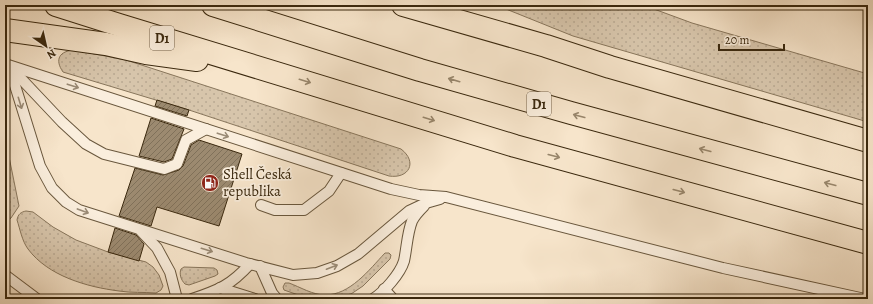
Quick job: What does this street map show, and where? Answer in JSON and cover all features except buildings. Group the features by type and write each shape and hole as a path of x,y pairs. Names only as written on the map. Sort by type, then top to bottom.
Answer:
{"highway":[{"name":"D1","path":"56,5 515,146 868,243"},
{"name":"D1","path":"214,5 427,72 868,194"},
{"path":"403,5 546,46 610,67 868,141"},
{"path":"452,5 546,46"},
{"path":"5,30 106,44 146,53 267,70"}],"lane":[{"path":"7,65 391,189 419,195 446,197 723,268 865,299"},
{"path":"7,65 62,122 86,144 104,154 164,169 177,164 186,140 206,130"},
{"path":"7,65 40,166 52,188 66,202 79,210 250,264 293,275 317,273 337,266 358,254 409,211 426,203 446,197"},
{"path":"261,205 275,210 304,210 329,191 341,173"},
{"path":"373,299 379,295 394,279 404,262 407,238 413,220 426,203"},
{"path":"140,230 157,248 170,272 177,299"},
{"path":"192,299 228,284 250,264"},
{"path":"260,266 272,293 277,299"},
{"path":"5,275 37,299"},
{"path":"220,288 255,299"},
{"path":"384,290 393,299"}],"shaded area":[{"path":"496,5 643,5 692,23 868,74 868,122 573,36"},
{"path":"74,50 126,60 401,149 409,159 409,168 402,175 389,176 189,110 63,72 59,63 60,56 65,52"},
{"path":"5,137 19,206 5,224"},
{"path":"26,211 33,212 53,227 76,240 108,252 146,262 153,267 159,275 163,286 161,290 156,293 128,292 94,287 69,279 57,273 36,258 24,242 17,220 20,214"},
{"path":"385,253 389,253 391,255 390,259 363,286 351,294 339,299 310,299 284,290 283,287 285,283 289,283 320,295 334,294 343,291 366,274"},
{"path":"184,267 214,268 217,270 218,274 189,285 182,281 180,273 181,269"}],"place":[{"name":"Shell Česká republika","path":"210,183"}]}
